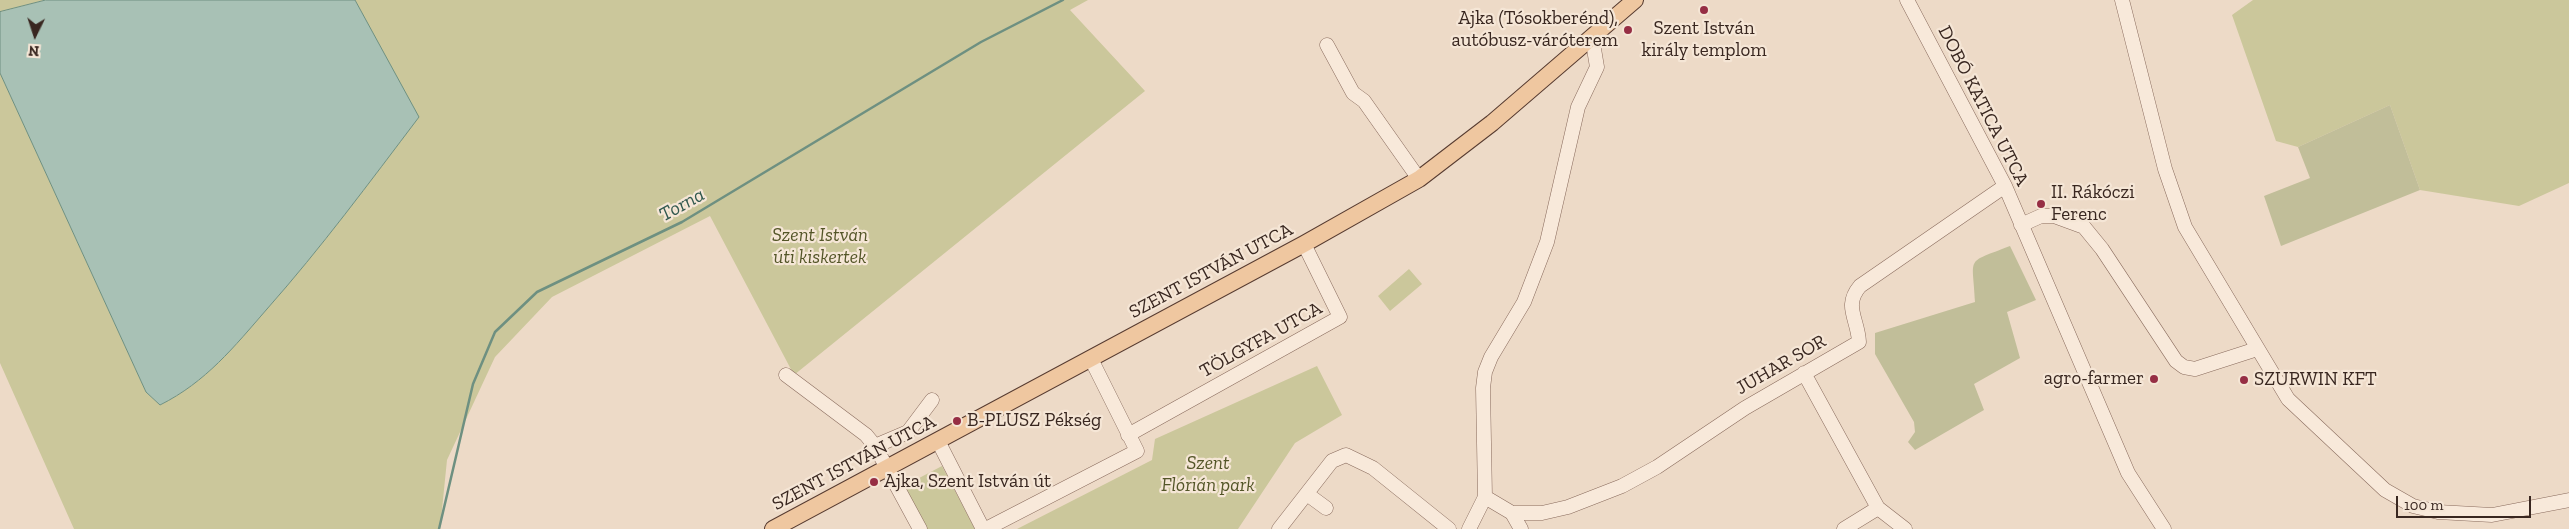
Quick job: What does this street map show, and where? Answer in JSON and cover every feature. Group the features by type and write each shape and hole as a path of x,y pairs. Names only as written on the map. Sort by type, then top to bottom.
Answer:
{"main road":[{"name":"SZENT ISTVÁN UTCA","path":"773,529 1304,244 1419,180 1456,152 1634,0"}],"street":[{"name":"DOBÓ KATICA UTCA","path":"1907,0 2004,186 2128,473 2164,529"},
{"path":"2122,0 2165,169 2184,227 2288,399 2396,498 2438,512 2465,515 2492,515 2569,500"},
{"path":"1469,529 1485,497 1483,388 1485,372 1491,357 1524,302 1548,242 1578,107 1597,67 1592,37"},
{"path":"1327,45 1353,93 1364,101 1419,180"},
{"name":"JUHAR SOR","path":"1512,513 1542,513 1568,507 1622,486 1657,467 1745,408 1859,342 1851,303 1853,294 1860,286 2004,186"},
{"path":"2021,225 2041,216 2054,216 2070,220 2084,227 2102,249 2176,361 2184,367 2195,369 2257,348"},
{"name":"TÖLGYFA UTCA","path":"1128,435 1340,318 1304,244"},
{"path":"938,441 984,529 1137,451 1091,358"},
{"path":"1804,373 1821,400 1878,508 1905,529"},
{"path":"786,375 866,435 888,468 920,529"},
{"path":"875,446 908,432 932,400"},
{"path":"1279,529 1332,461 1346,455 1373,468 1449,529"},
{"path":"1307,494 1326,508"},
{"path":"1485,497 1512,513 1521,529"},
{"path":"1844,529 1878,508"}],"green space":[{"path":"0,0 45,0 0,12"},
{"name":"Szent István úti kiskertek","path":"355,0 1088,0 1070,10 1145,91 794,375 710,216 552,297 495,357 447,460 440,529 74,529 0,363 0,73 146,392 160,405 205,375 243,337 326,239 418,118"},
{"path":"2253,0 2569,0 2569,183 2519,206 2420,190 2390,105 2298,147 2276,141 2232,15"},
{"path":"1409,269 1422,284 1390,311 1378,296"},
{"name":"Szent Flórián park","path":"1317,366 1342,415 1295,443 1238,529 1017,529 1152,460 1155,439"},
{"path":"942,466 975,529 924,529 902,487"}],"shaded area":[{"path":"46,0 355,0 419,117 326,239 243,337 205,375 160,405 146,392 0,73 0,12"},
{"path":"2390,105 2420,190 2281,246 2264,196 2310,178 2298,147"},
{"path":"2010,246 2036,300 2007,312 2020,358 1974,384 1984,410 1915,450 1908,442 1915,432 1914,422 1875,354 1875,333 1975,302 1973,268 1975,263 1978,259"}],"waterway":[{"name":"Torna","path":"439,529 473,384 495,332 537,292 682,222 981,42 1063,0"}],"place":[{"name":"Szent István király templom","path":"1704,10"},
{"name":"Ajka (Tósokberénd), autóbusz-váróterem","path":"1628,30"},
{"name":"II. Rákóczi Ferenc","path":"2041,204"},
{"name":"agro-farmer","path":"2154,379"},
{"name":"SZURWIN KFT","path":"2244,380"},
{"name":"B-PLUSZ Pékség","path":"957,421"},
{"name":"Ajka, Szent István út","path":"874,482"}]}
